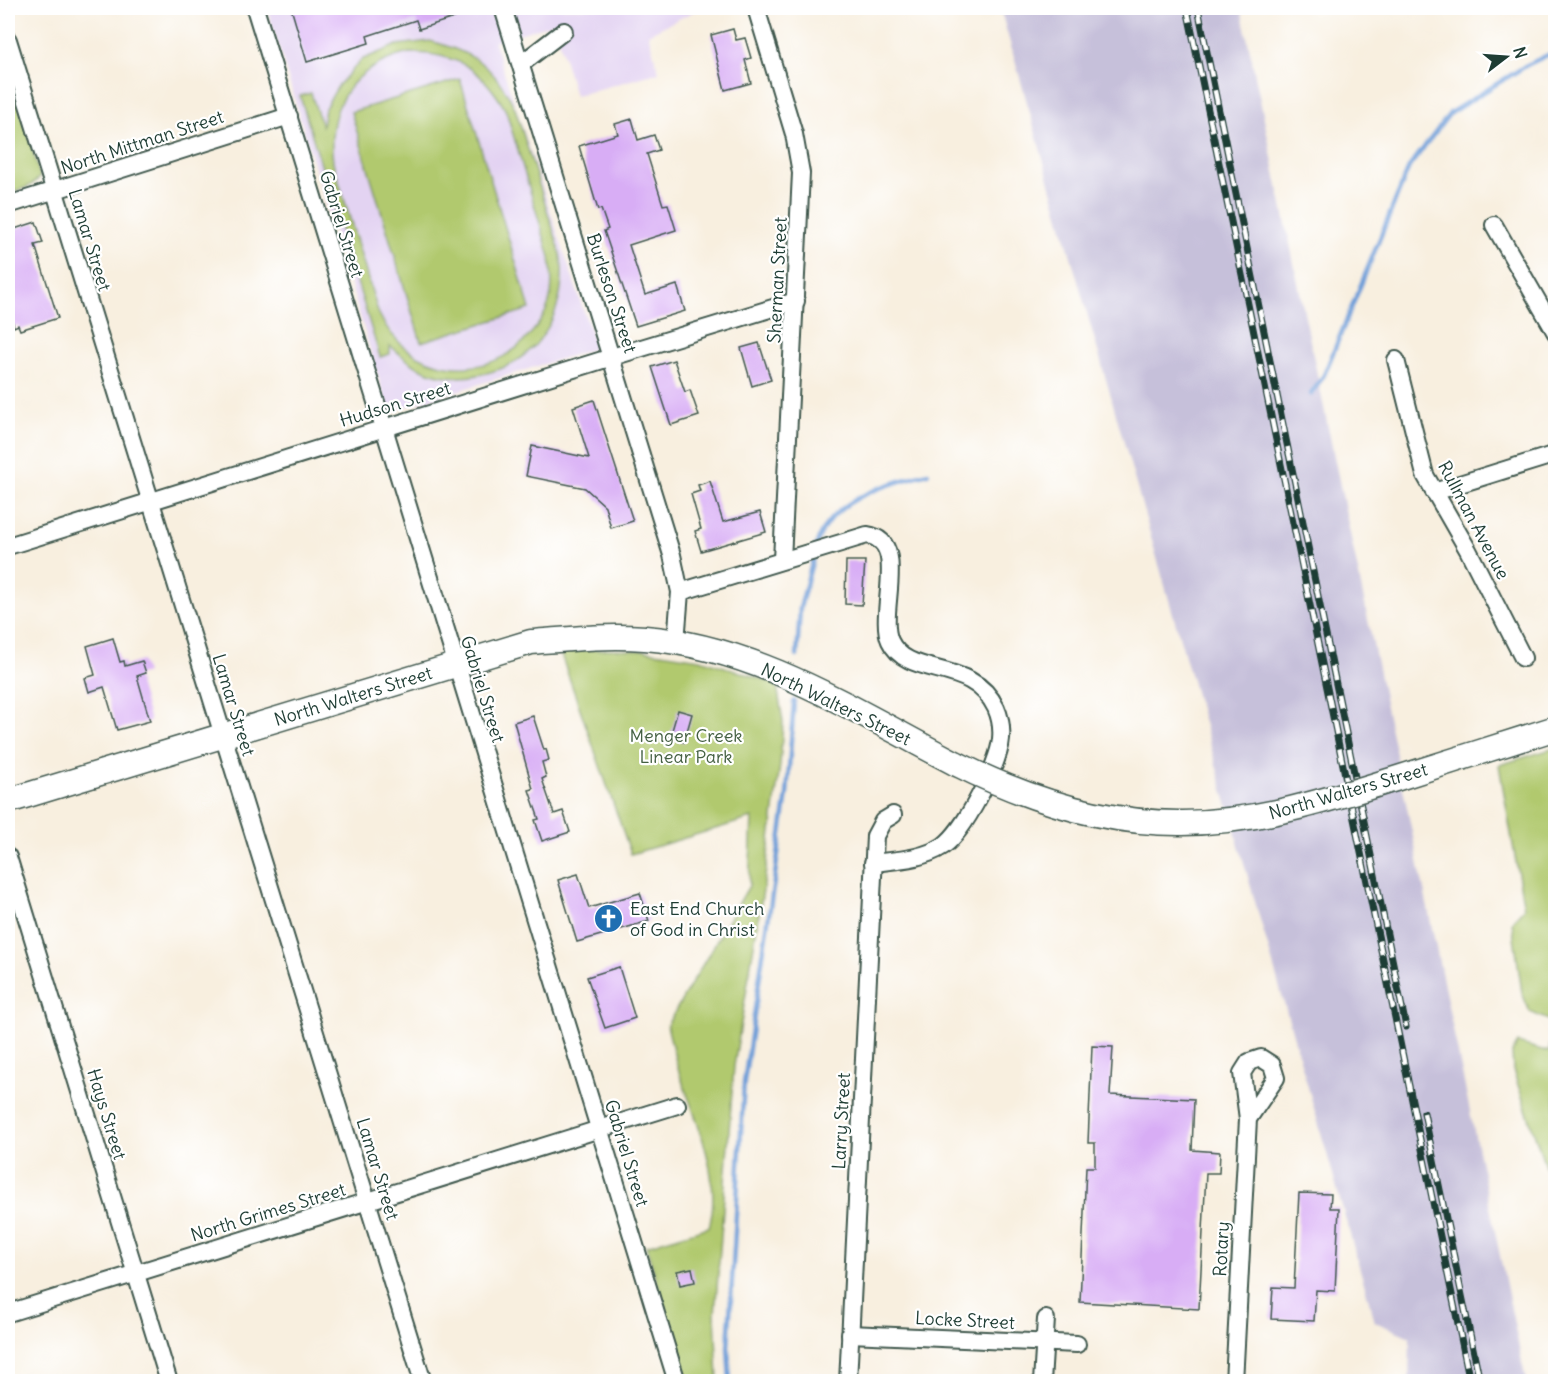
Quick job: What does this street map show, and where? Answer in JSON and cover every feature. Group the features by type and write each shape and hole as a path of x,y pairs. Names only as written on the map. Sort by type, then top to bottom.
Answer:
{"main road":[{"name":"North Walters Street","path":"8,801 531,642 612,636 676,642 723,652 792,678 1000,786 1071,809 1147,821 1182,823 1216,821 1256,817 1317,804 1556,728"}],"street":[{"name":"Gabriel Street","path":"255,8 677,1382"},
{"name":"Burleson Street","path":"503,8 672,555 680,592 676,642"},
{"name":"Sherman Street","path":"756,8 794,134 800,162 802,192 782,560"},
{"path":"521,64 564,32"},
{"name":"Lamar Street","path":"8,40 423,1382"},
{"name":"North Mittman Street","path":"8,205 289,116"},
{"path":"1494,225 1556,333"},
{"name":"Hudson Street","path":"8,546 796,301"},
{"name":"Rullman Avenue","path":"1396,360 1423,469 1468,550 1523,658"},
{"path":"1434,492 1556,454"},
{"path":"680,592 867,535 881,540 890,557 886,627 888,638 895,651 906,660 949,671 972,681 984,690 995,705 1001,740 994,766 962,827 951,840 922,856 873,863"},
{"name":"Larry Street","path":"848,1382 875,836 883,820 893,814"},
{"name":"Hays Street","path":"8,857 169,1382"},
{"name":"North Grimes Street","path":"8,1313 677,1106"},
{"name":"Rotary","path":"1234,1382 1248,1119"},
{"path":"1042,1382 1046,1319"},
{"name":"Locke Street","path":"850,1334 1077,1344"}],"shaded area":[{"path":"267,8 701,8 648,34 659,72 575,96 554,23 494,42 596,348 389,412"},
{"path":"1000,8 1241,8 1526,1381 1409,1381 1410,1337 1375,1322"}],"green space":[{"path":"430,41 471,56 491,72 515,108 558,246 562,282 548,328 539,341 515,362 479,375 457,377 426,371 390,346 390,354 380,357 300,96 311,93 322,127 325,108 338,86 361,60 397,45","holes":["409,53 455,60 467,66 478,74 497,96 506,111 550,257 551,294 547,309 539,323 515,349 495,361 473,366 450,366 428,361 408,350 391,333 378,312 333,162 334,123 347,91 372,68 389,59"]},
{"path":"8,64 40,176 30,186 8,193"},
{"path":"460,79 530,309 421,342 351,112"},
{"name":"Menger Creek Linear Park","path":"641,650 700,659 771,682 777,685 783,722 780,765 764,884 734,1066 715,1314 718,1381 688,1381 646,1246 709,1227 713,1190 706,1150 678,1069 667,1025 749,886 752,818 631,854 560,652"},
{"path":"1556,748 1555,1195 1513,1070 1512,1052 1518,1043 1549,1052 1555,1023 1530,1012 1522,993 1512,922 1524,908 1499,765"}],"building":[{"path":"291,8 479,8 479,10 419,29 416,20 367,36 369,43 307,62"},
{"path":"733,29 736,40 745,38 751,58 745,60 751,83 725,90 711,35"},
{"path":"632,119 638,140 654,135 659,150 647,154 663,205 668,204 676,230 629,245 645,295 677,285 685,311 636,326 604,231 608,229 601,209 598,210 579,146 618,134 615,124"},
{"path":"36,222 43,243 35,245 58,318 20,330 18,325 14,327 8,306 8,231"},
{"path":"759,343 771,380 752,386 741,348"},
{"path":"674,360 685,392 690,390 699,416 671,425 652,367"},
{"path":"594,400 633,521 611,528 605,506 585,488 526,476 532,446 589,458 573,407"},
{"path":"710,481 723,522 760,512 766,532 701,551 695,531 701,529 691,494 700,491 698,485"},
{"path":"846,561 865,561 862,605 845,604"},
{"path":"113,638 120,662 124,661 125,666 142,661 146,673 137,676 150,721 117,730 104,687 89,692 85,678 95,675 87,646"},
{"path":"678,710 692,714 684,742 670,737"},
{"path":"533,716 549,760 542,762 546,777 542,779 554,814 563,811 570,832 542,841 535,820 539,819 529,790 533,789 514,722"},
{"name":"East End Church of God in Christ","path":"578,874 589,908 640,893 649,921 577,942 558,880"},
{"path":"619,967 635,1018 605,1028 587,977"},
{"path":"1092,1046 1113,1047 1110,1095 1194,1099 1192,1150 1220,1152 1219,1173 1206,1173 1199,1309 1080,1302 1086,1167 1095,1167 1095,1143 1088,1143"},
{"path":"1299,1193 1331,1194 1330,1208 1339,1208 1335,1291 1316,1290 1314,1321 1271,1319 1273,1287 1294,1288"},
{"path":"692,1268 695,1282 680,1285 677,1271"}],"waterway":[{"path":"1311,394 1324,375 1409,167 1450,113 1527,65 1556,51"},
{"path":"816,546 823,530 833,517 861,496 928,473"},
{"path":"797,656 800,608 814,555"},
{"path":"730,1382 728,1348 744,1082 787,794 794,701"}],"railway":[{"path":"1187,8 1470,1382"},
{"path":"1198,8 1406,1027"},
{"path":"1424,1113 1480,1382"}],"place":[{"name":"East End Church of God in Christ","path":"609,918"}]}
